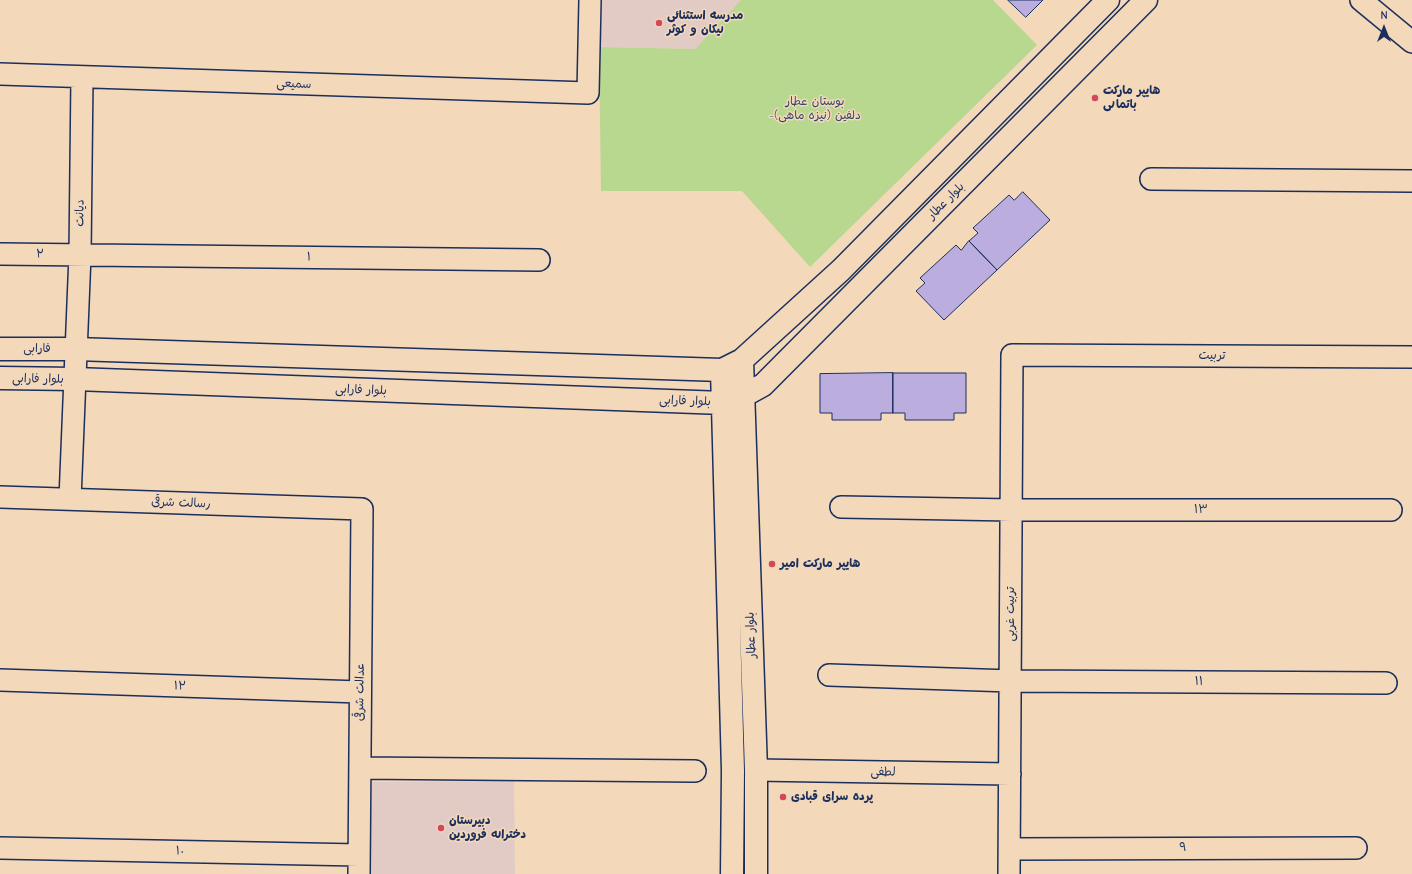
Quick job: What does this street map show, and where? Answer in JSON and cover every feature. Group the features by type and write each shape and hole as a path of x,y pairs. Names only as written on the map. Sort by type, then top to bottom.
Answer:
{"street":[{"name":"سمیعی","path":"0,74 588,93 590,0"},
{"path":"75,349 722,370 742,360 841,270 1108,0"},
{"name":"بلوار عطار","path":"733,400 763,385 1146,0"},
{"path":"1361,0 1412,42"},
{"name":"دیانت","path":"70,499 80,255 82,77"},
{"path":"1150,180 1412,181"},
{"name":"۲","path":"0,254 80,255"},
{"name":"۱","path":"80,255 539,260"},
{"name":"فارابی","path":"0,349 75,349"},
{"name":"تربیت","path":"1012,355 1412,357"},
{"name":"تربیت غربی","path":"1010,874 1012,355"},
{"name":"بلوار عطار","path":"732,874 733,400 742,360"},
{"name":"بلوار عطار","path":"722,370 733,400 756,770 756,874"},
{"name":"بلوار فارابی","path":"0,378 75,379 733,400"},
{"name":"رسالت شرقی","path":"0,497 362,509"},
{"name":"۱۳","path":"841,507 1012,510 1391,510"},
{"name":"عدالت شرقی","path":"359,864 362,509"},
{"name":"۱۱","path":"829,675 1011,681 1386,683"},
{"name":"۱۲","path":"0,680 360,692"},
{"path":"360,768 695,771"},
{"name":"لطفی","path":"756,770 1010,774"},
{"name":"۱۰","path":"0,848 359,864"},
{"name":"۹","path":"1010,849 1356,848"}],"shaded area":[{"name":"مدرسه استثنائی نیکان و کوثر","path":"600,0 741,0 695,49 599,47"},
{"name":"دبیرستان دخترانه فروردین","path":"514,781 515,874 368,874 368,782"}],"green space":[{"name":"بوستان عطار -دلفین (نیزه ماهی)","path":"741,0 993,0 1037,45 810,267 742,191 601,191 599,47 695,49"}],"building":[{"path":"1008,0 1043,0 1026,17"},
{"path":"1023,192 1050,220 997,270 969,241 978,233 973,228 1009,195 1014,200"},
{"path":"969,241 997,270 944,320 916,291 925,283 920,278 956,245 961,250"},
{"path":"893,373 893,413 881,413 881,420 832,420 832,413 820,413 820,374"},
{"path":"893,373 966,373 966,413 954,413 954,420 905,420 905,413 893,413"}],"place":[{"name":"مدرسه استثنائی نیکان و کوثر","path":"659,23"},
{"name":"هایپر مارکت باتمانی","path":"1095,98"},
{"name":"هایپر مارکت امیر","path":"772,564"},
{"name":"پرده سرای قبادی","path":"783,797"},
{"name":"دبیرستان دخترانه فروردین","path":"441,828"}]}
